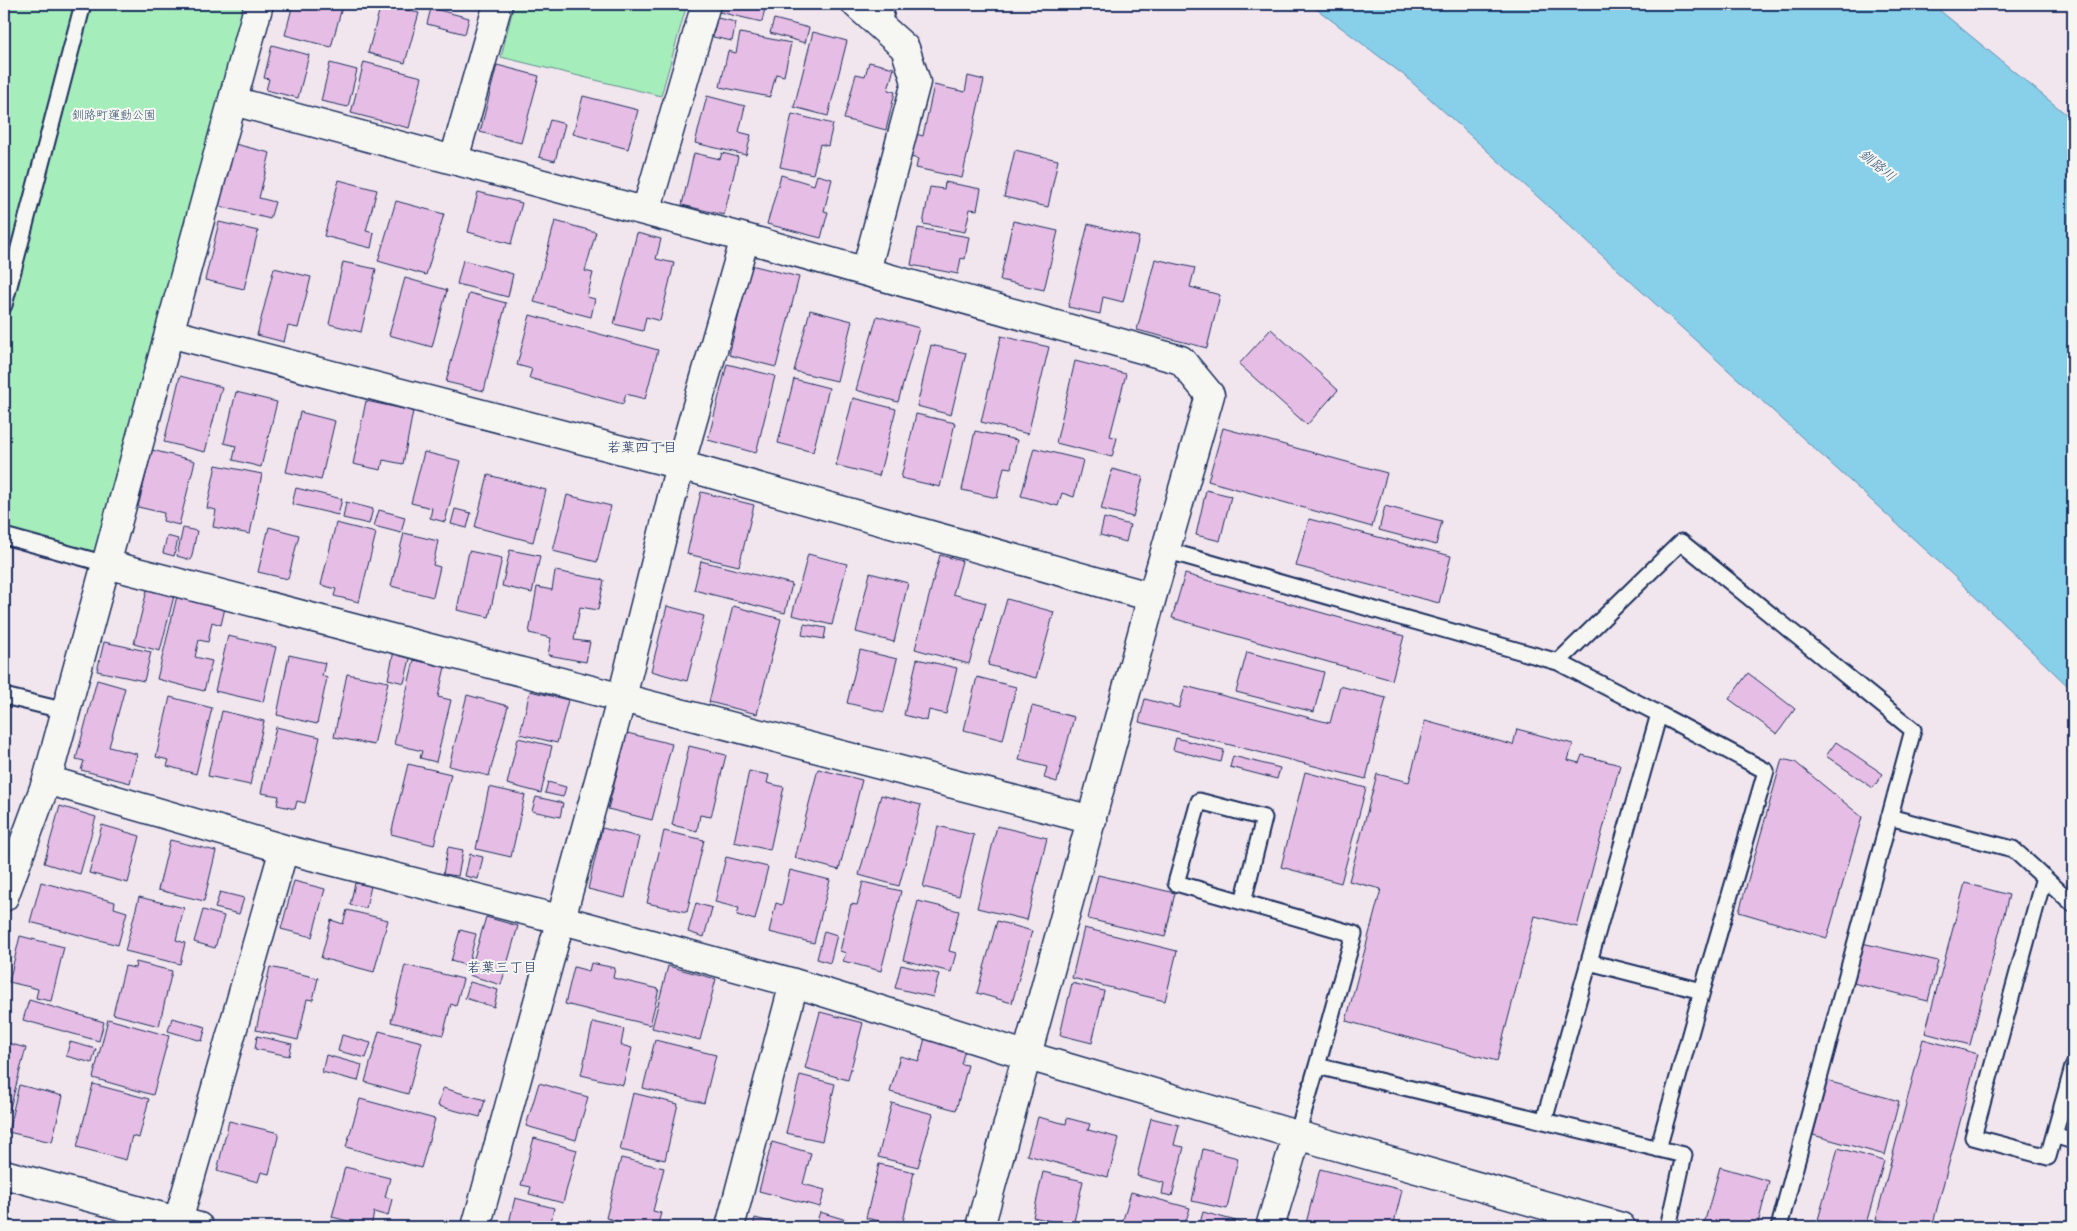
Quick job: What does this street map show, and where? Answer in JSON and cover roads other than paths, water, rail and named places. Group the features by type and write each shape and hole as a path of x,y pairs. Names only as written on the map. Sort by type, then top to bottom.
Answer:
{"street":[{"path":"4,897 47,780 259,4"},
{"path":"454,160 498,4"},
{"path":"646,211 706,4"},
{"path":"856,4 885,16 905,48 916,82 866,271"},
{"path":"233,101 866,271 1181,360 1210,395 1152,597 980,1227"},
{"path":"476,1227 559,919 622,697 680,465 745,238"},
{"path":"169,333 680,465 1152,597"},
{"path":"106,564 1092,820"},
{"path":"47,780 284,849 559,919 794,983 1028,1056 1296,1135 1621,1227"},
{"path":"4,1174 188,1224 284,849"},
{"path":"730,1227 794,983"},
{"path":"1270,1227 1296,1135"}],"lane":[{"path":"4,305 83,4"},
{"path":"4,536 106,564"},
{"path":"1558,662 1681,542 1913,730 1779,1227"},
{"path":"1165,550 1558,662 1766,771 1658,1148"},
{"path":"4,696 66,711"},
{"path":"1544,1121 1659,714"},
{"path":"1243,902 1264,818 1199,801 1176,883 1354,934 1296,1135"},
{"path":"1890,817 2013,849 2073,904"},
{"path":"2044,877 1973,1137 2048,1157 2073,1067"},
{"path":"1589,962 1702,991"},
{"path":"1317,1066 1684,1155 1668,1227"},
{"path":"2054,1135 2073,1141"}],"water":[{"name":"釧路川","path":"1310,4 1932,4 2073,120 2073,691 1939,562 1405,76"}],"district":[{"name":"若葉四丁目","path":"642,447"},
{"name":"若葉三丁目","path":"502,967"}],"park label":[{"name":"釧路町運動公園","path":"114,115"}]}
